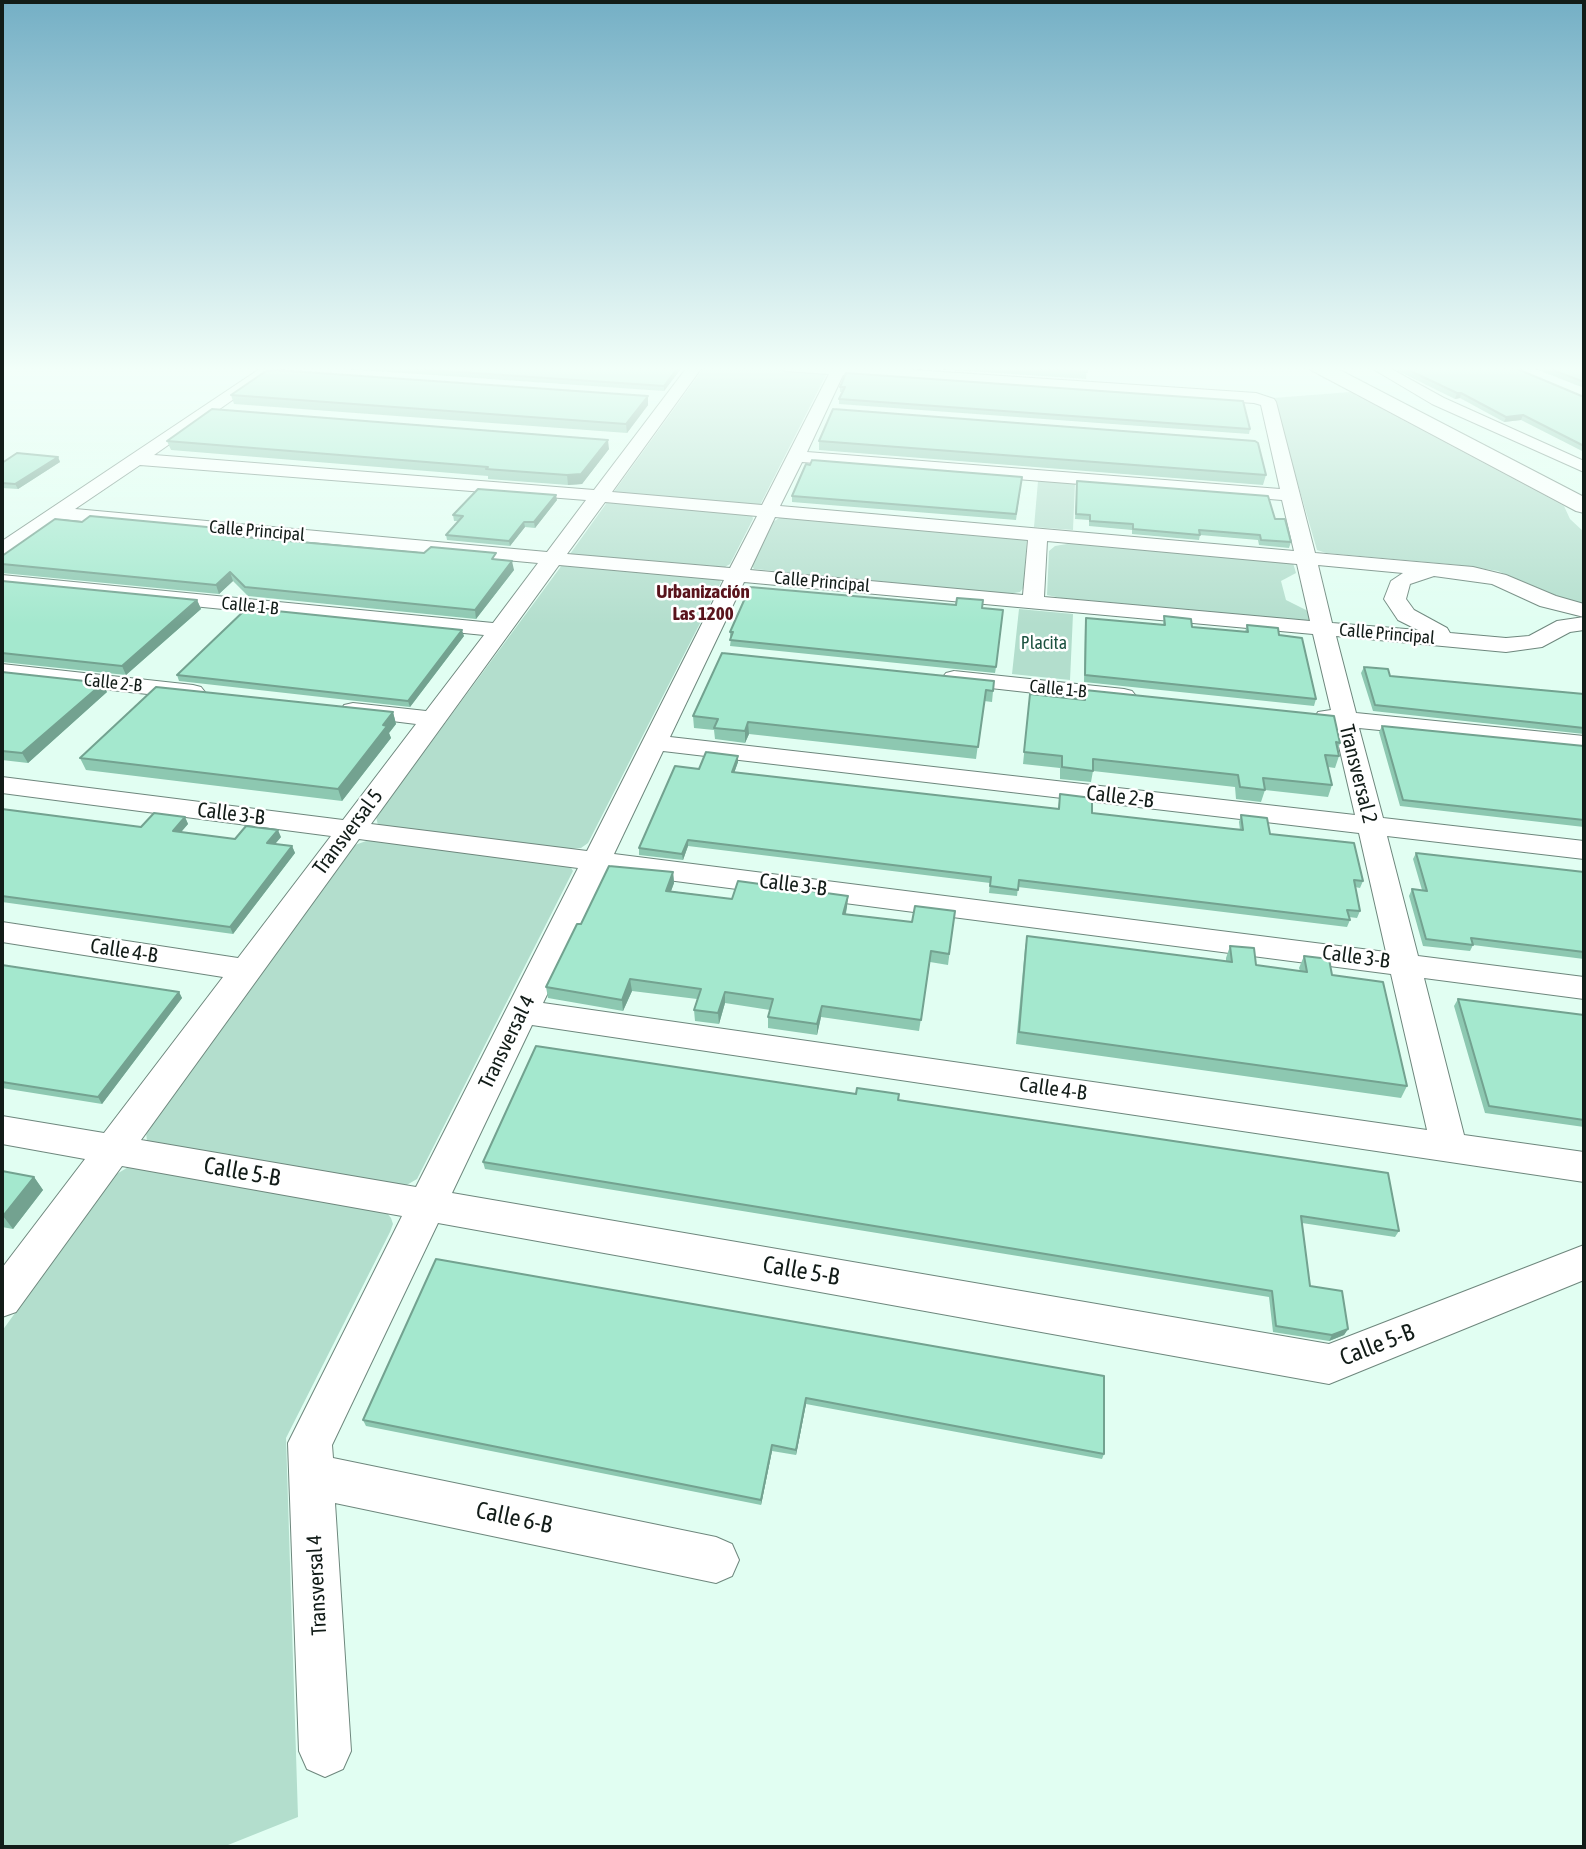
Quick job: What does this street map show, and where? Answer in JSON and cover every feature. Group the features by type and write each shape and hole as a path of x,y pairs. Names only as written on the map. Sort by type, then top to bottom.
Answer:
{"main road":[{"path":"1482,452 1584,508"},
{"path":"1510,452 1584,490"}],"street":[{"path":"2,550 145,452"},
{"name":"Transversal 5","path":"2,1299 599,496 625,452"},
{"name":"Transversal 4","path":"325,1751 310,1443 655,743 713,653 738,575 798,452"},
{"name":"Transversal 2","path":"1275,452 1291,495 1448,1147"},
{"path":"1551,452 1584,467"},
{"path":"796,456 1291,495"},
{"path":"135,459 599,496 1433,569 1489,576 1548,601 1584,611"},
{"name":"Calle Principal","path":"56,513 1461,641 1522,644 1534,642 1565,626 1584,624"},
{"path":"1032,601 1038,535"},
{"path":"1433,569 1403,580 1398,585 1395,599 1406,615 1441,634 1461,641"},
{"name":"Calle 1-B","path":"2,581 499,631"},
{"name":"Calle 2-B","path":"2,671 210,694"},
{"name":"Calle 1-B","path":"929,675 1151,698"},
{"path":"335,708 432,719"},
{"path":"1304,714 1584,743"},
{"name":"Calle 2-B","path":"655,743 1584,850"},
{"name":"Calle 3-B","path":"2,785 1584,988"},
{"name":"Calle 4-B","path":"2,932 246,970"},
{"name":"Calle 4-B","path":"522,1012 1584,1167"},
{"name":"Calle 5-B","path":"2,1130 1329,1364 1584,1262"},
{"name":"Calle 6-B","path":"312,1476 716,1560"}],"green space":[{"path":"642,452 787,452 760,505 613,493"},
{"path":"1289,452 1463,452 1564,506 1570,519 1584,532 1584,605 1545,592 1498,571 1317,550"},
{"path":"1038,481 1075,483 1073,530 1034,527"},
{"path":"608,501 752,515 753,519 730,564 725,567 570,554"},
{"path":"781,517 1027,539 1024,587 1020,592 1008,594 754,569 751,565 771,523"},
{"path":"1079,542 1293,563 1296,573 1281,581 1286,600 1310,612 1313,621 1047,595 1049,551 1055,546"},
{"path":"562,565 718,579 721,582 588,843 581,848 570,849 378,825 376,817"},
{"name":"Placita","path":"1019,609 1073,614 1070,680 1012,674"},
{"path":"369,840 570,866 573,871 417,1179 405,1186 147,1141 146,1132 355,845"},
{"path":"130,1166 387,1213 393,1224 286,1438 298,1817 223,1847 2,1847 2,1331 115,1175"}],"building":[{"path":"306,452 598,452 581,474 486,469 488,467"},
{"path":"967,452 1260,452 1266,475"},
{"path":"17,453 58,457 15,484 2,483 2,463"},
{"path":"812,460 1022,477 1016,514 792,496 806,464 810,465"},
{"path":"1077,481 1268,496 1275,519 1285,519 1291,542 1261,540 1260,535 1199,530 1200,535 1133,529 1133,524 1090,521 1090,515 1076,514"},
{"path":"478,489 556,495 534,522 524,522 509,541 446,535 463,516 453,515"},
{"path":"90,516 239,530 232,536 424,553 431,547 496,553 492,559 512,561 475,610 245,587 230,572 216,585 2,564 2,556 55,519 82,522"},
{"path":"2,581 197,600 122,666 2,653"},
{"path":"750,587 956,605 957,598 983,600 982,608 1003,610 996,667 730,640 733,632 730,632"},
{"path":"247,608 462,630 408,701 177,675"},
{"path":"1164,616 1191,619 1192,627 1248,632 1247,625 1278,628 1279,635 1302,638 1316,699 1085,675 1086,618 1165,625"},
{"path":"722,653 994,681 993,691 986,690 978,747 748,722 745,731 714,728 718,719 693,716"},
{"path":"1364,667 1388,669 1390,676 1584,694 1584,728 1375,705"},
{"path":"2,672 103,683 22,753 2,751"},
{"path":"156,687 393,712 383,725 387,726 338,789 80,758"},
{"path":"1085,690 1334,716 1340,743 1336,742 1339,756 1325,755 1332,785 1263,778 1265,790 1240,787 1238,775 1093,759 1093,771 1062,767 1062,756 1024,752 1030,694 1085,700"},
{"path":"1382,726 1584,746 1584,820 1403,800"},
{"path":"706,752 738,756 732,772 1059,809 1060,794 1092,798 1092,813 1243,830 1241,815 1267,818 1270,834 1354,843 1363,881 1354,880 1360,911 1347,910 1350,920 1019,880 1018,890 990,886 991,877 688,840 682,854 639,848 675,766 699,769"},
{"path":"2,809 141,827 154,813 185,817 173,831 235,839 246,826 278,830 267,843 292,846 230,927 2,896"},
{"path":"1416,853 1584,872 1584,952 1471,938 1473,945 1426,939 1412,889 1427,891"},
{"path":"609,866 673,872 666,891 732,899 738,881 848,896 843,914 912,922 915,906 955,911 949,954 931,951 921,1020 822,1006 817,1024 768,1017 773,999 725,992 718,1013 694,1010 701,989 630,979 622,1000 546,987"},
{"path":"1027,936 1232,962 1230,946 1254,948 1256,965 1307,972 1304,956 1329,959 1332,975 1383,982 1407,1086 1019,1032"},
{"path":"2,965 179,992 98,1097 2,1082"},
{"path":"1458,999 1584,1015 1584,1120 1489,1106"},
{"path":"536,1046 856,1094 857,1088 899,1094 898,1100 1388,1173 1399,1231 1301,1216 1310,1286 1342,1291 1348,1329 1332,1335 1276,1326 1272,1291 483,1162"},
{"path":"2,1171 34,1177 3,1216 2,1216"},
{"path":"436,1259 1104,1376 1104,1454 806,1398 796,1450 772,1445 761,1500 363,1420"}],"district":[{"name":"Urbanización Las 1200","path":"703,603"}]}
